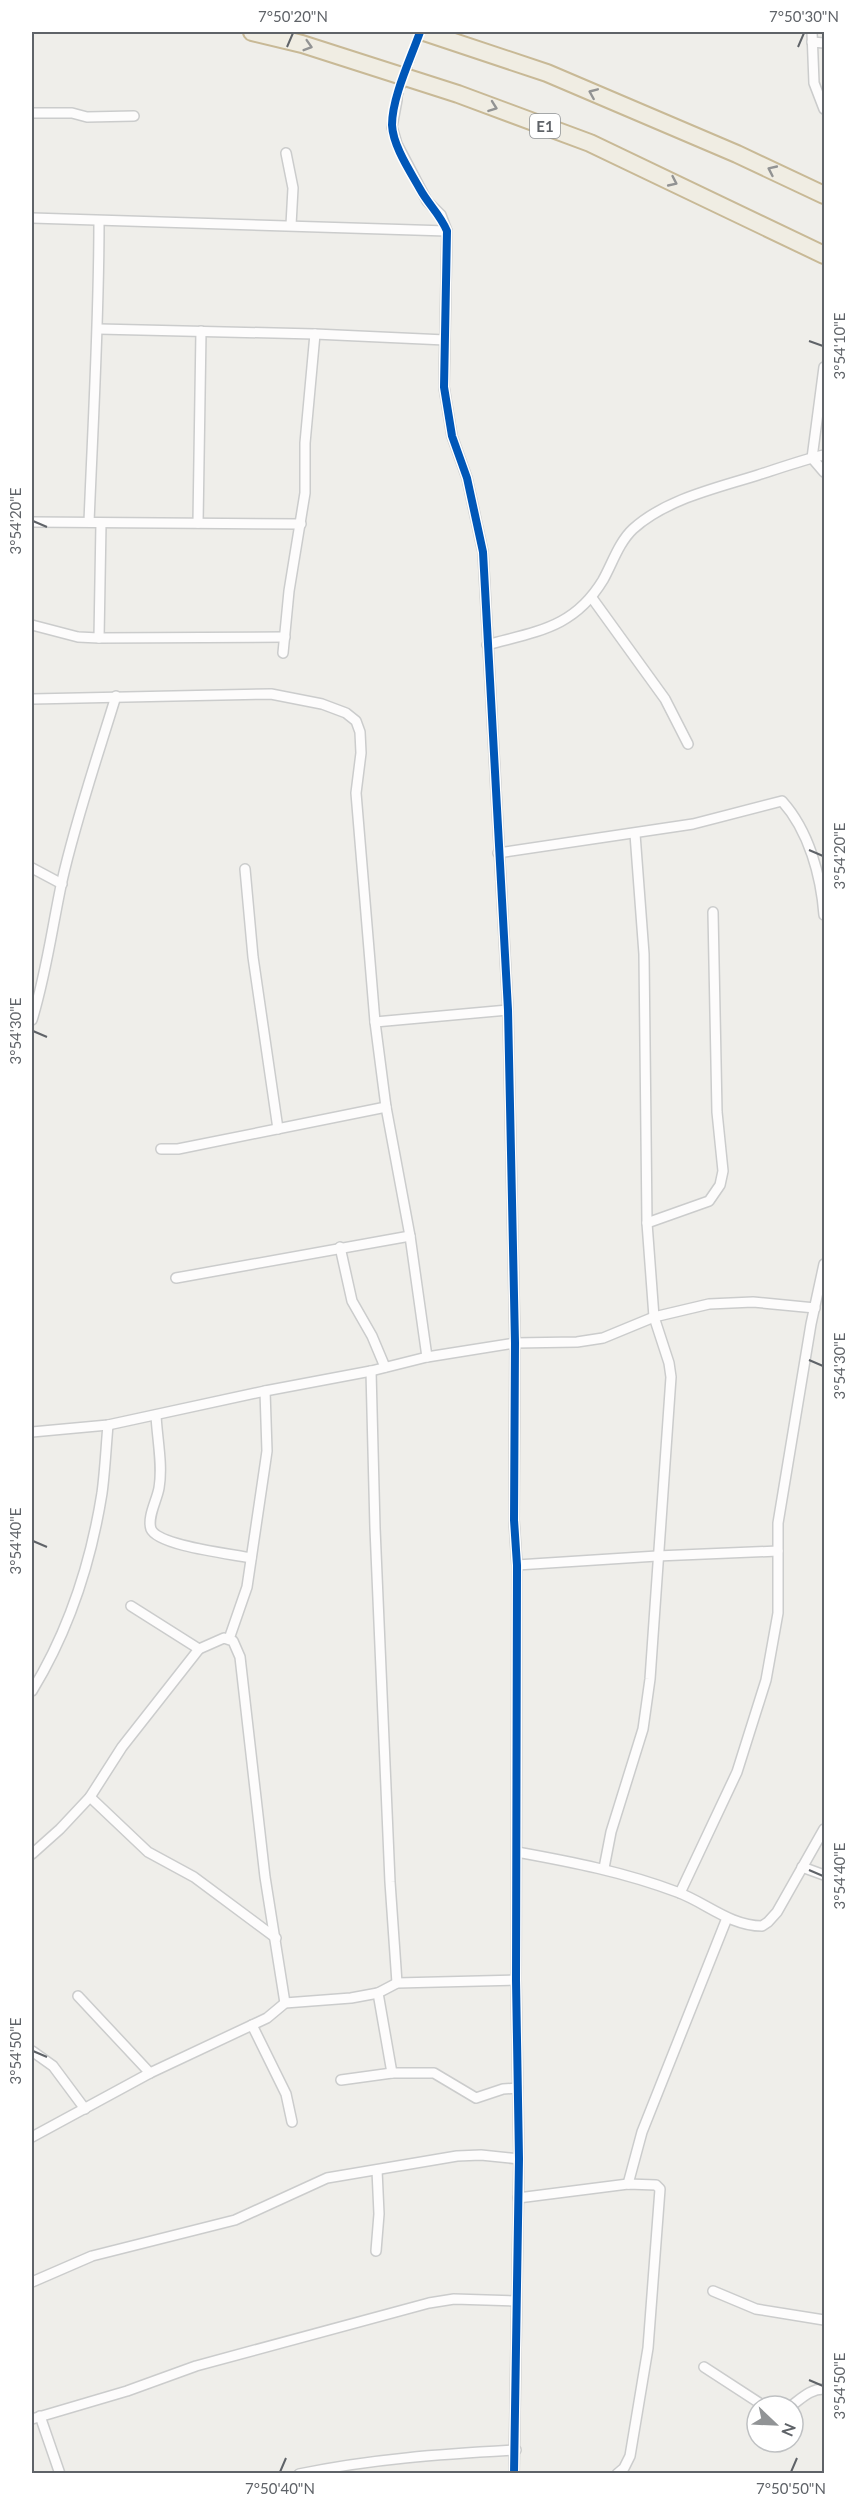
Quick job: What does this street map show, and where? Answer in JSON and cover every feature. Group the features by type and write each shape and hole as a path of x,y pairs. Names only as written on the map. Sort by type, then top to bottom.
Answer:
{"highway":[{"name":"E1","path":"252,32 302,44 458,94 590,143 825,255"},
{"path":"424,32 547,73 737,154 825,195"}],"street":[{"path":"812,32 814,83 825,109"},
{"path":"812,42 825,43"},
{"path":"397,100 392,127 398,144 412,175 427,201 441,215 447,231 444,387 452,436 467,478 483,552 508,1010 516,1343 514,1520 517,1565 516,1980 519,2159 514,2474"},
{"path":"32,113 72,113 87,117 134,116"},
{"path":"286,153 293,188 291,225"},
{"path":"32,218 99,222 291,225 447,231"},
{"path":"89,522 94,388 99,329 99,222"},
{"path":"99,329 315,334 445,340"},
{"path":"198,523 201,331"},
{"path":"283,653 289,591 302,524 305,493 305,443 315,334"},
{"path":"825,367 822,371 812,458 825,472"},
{"path":"487,645 572,617 592,598 631,531 650,516 722,486 825,455"},
{"path":"32,522 302,524"},
{"path":"99,639 101,523"},
{"path":"592,598 665,699 687,744"},
{"path":"32,625 99,639 285,637"},
{"path":"32,699 271,694 322,704 346,712 356,722 360,732 361,753 356,794 357,816 375,1022 386,1107 410,1236 427,1357"},
{"path":"32,1020 42,987 76,824 116,696"},
{"path":"498,853 693,824 782,801 793,814 812,855 823,892 825,915"},
{"path":"604,1868 611,1832 643,1729 651,1669 671,1377 669,1363 654,1317 647,1223 644,954 635,834"},
{"path":"32,868 62,884"},
{"path":"245,869 253,957 278,1129"},
{"path":"647,1223 709,1201 720,1185 723,1171 717,1112 713,912"},
{"path":"375,1022 508,1010"},
{"path":"161,1149 178,1149 386,1107"},
{"path":"176,1278 410,1236"},
{"path":"340,1247 352,1301 372,1336 385,1367"},
{"path":"680,1893 737,1772 754,1725 766,1680 778,1613 778,1523 815,1308 823,1282 825,1264"},
{"path":"32,1432 108,1425 371,1371 427,1357 516,1343 577,1342 603,1338 654,1317 709,1304 753,1302 815,1308"},
{"path":"371,1371 375,1528 390,1882 397,1983"},
{"path":"229,1639 247,1587 267,1451 265,1391"},
{"path":"156,1414 159,1486 151,1521 152,1530 156,1535 174,1543 251,1558"},
{"path":"32,1691 63,1630 78,1589 102,1492 108,1425"},
{"path":"517,1565 778,1551"},
{"path":"131,1606 199,1649"},
{"path":"32,1854 90,1797 122,1747 199,1649 219,1639 229,1639 236,1646 240,1657 265,1877 285,2003"},
{"path":"90,1797 148,1852 194,1877 276,1938"},
{"path":"516,1852 604,1868 680,1893 727,1918 756,1926 768,1922 777,1912 825,1829"},
{"path":"802,1867 825,1875"},
{"path":"628,2184 642,2132 727,1918"},
{"path":"32,2137 150,2073 267,2018 285,2003 351,1998 378,1993 397,1983 516,1980"},
{"path":"378,1993 392,2073"},
{"path":"78,1996 150,2073"},
{"path":"252,2025 286,2094 292,2122"},
{"path":"32,2051 53,2066 85,2109"},
{"path":"341,2080 392,2073 434,2073 476,2097 503,2089 518,2088"},
{"path":"32,2282 92,2256 235,2220 327,2178 457,2156 481,2155 519,2159"},
{"path":"376,2251 380,2214 377,2170"},
{"path":"518,2198 628,2184 656,2185 661,2192 648,2348 630,2456 624,2468 617,2474"},
{"path":"713,2291 756,2309 825,2320"},
{"path":"60,2474 36,2418 127,2391 196,2366 429,2302 454,2299 516,2301"},
{"path":"704,2367 746,2394"},
{"path":"805,2395 816,2389 825,2388"},
{"path":"298,2474 442,2454 516,2450"}],"tunnel":[{"path":"397,100 420,32"}],"cycle path":[{"path":"420,32 398,90 392,125 395,141 403,158 447,231 444,387 452,436 467,478 483,552 508,1010 515,1343 514,1520 517,1565 516,1980 519,2159 514,2474"}]}
